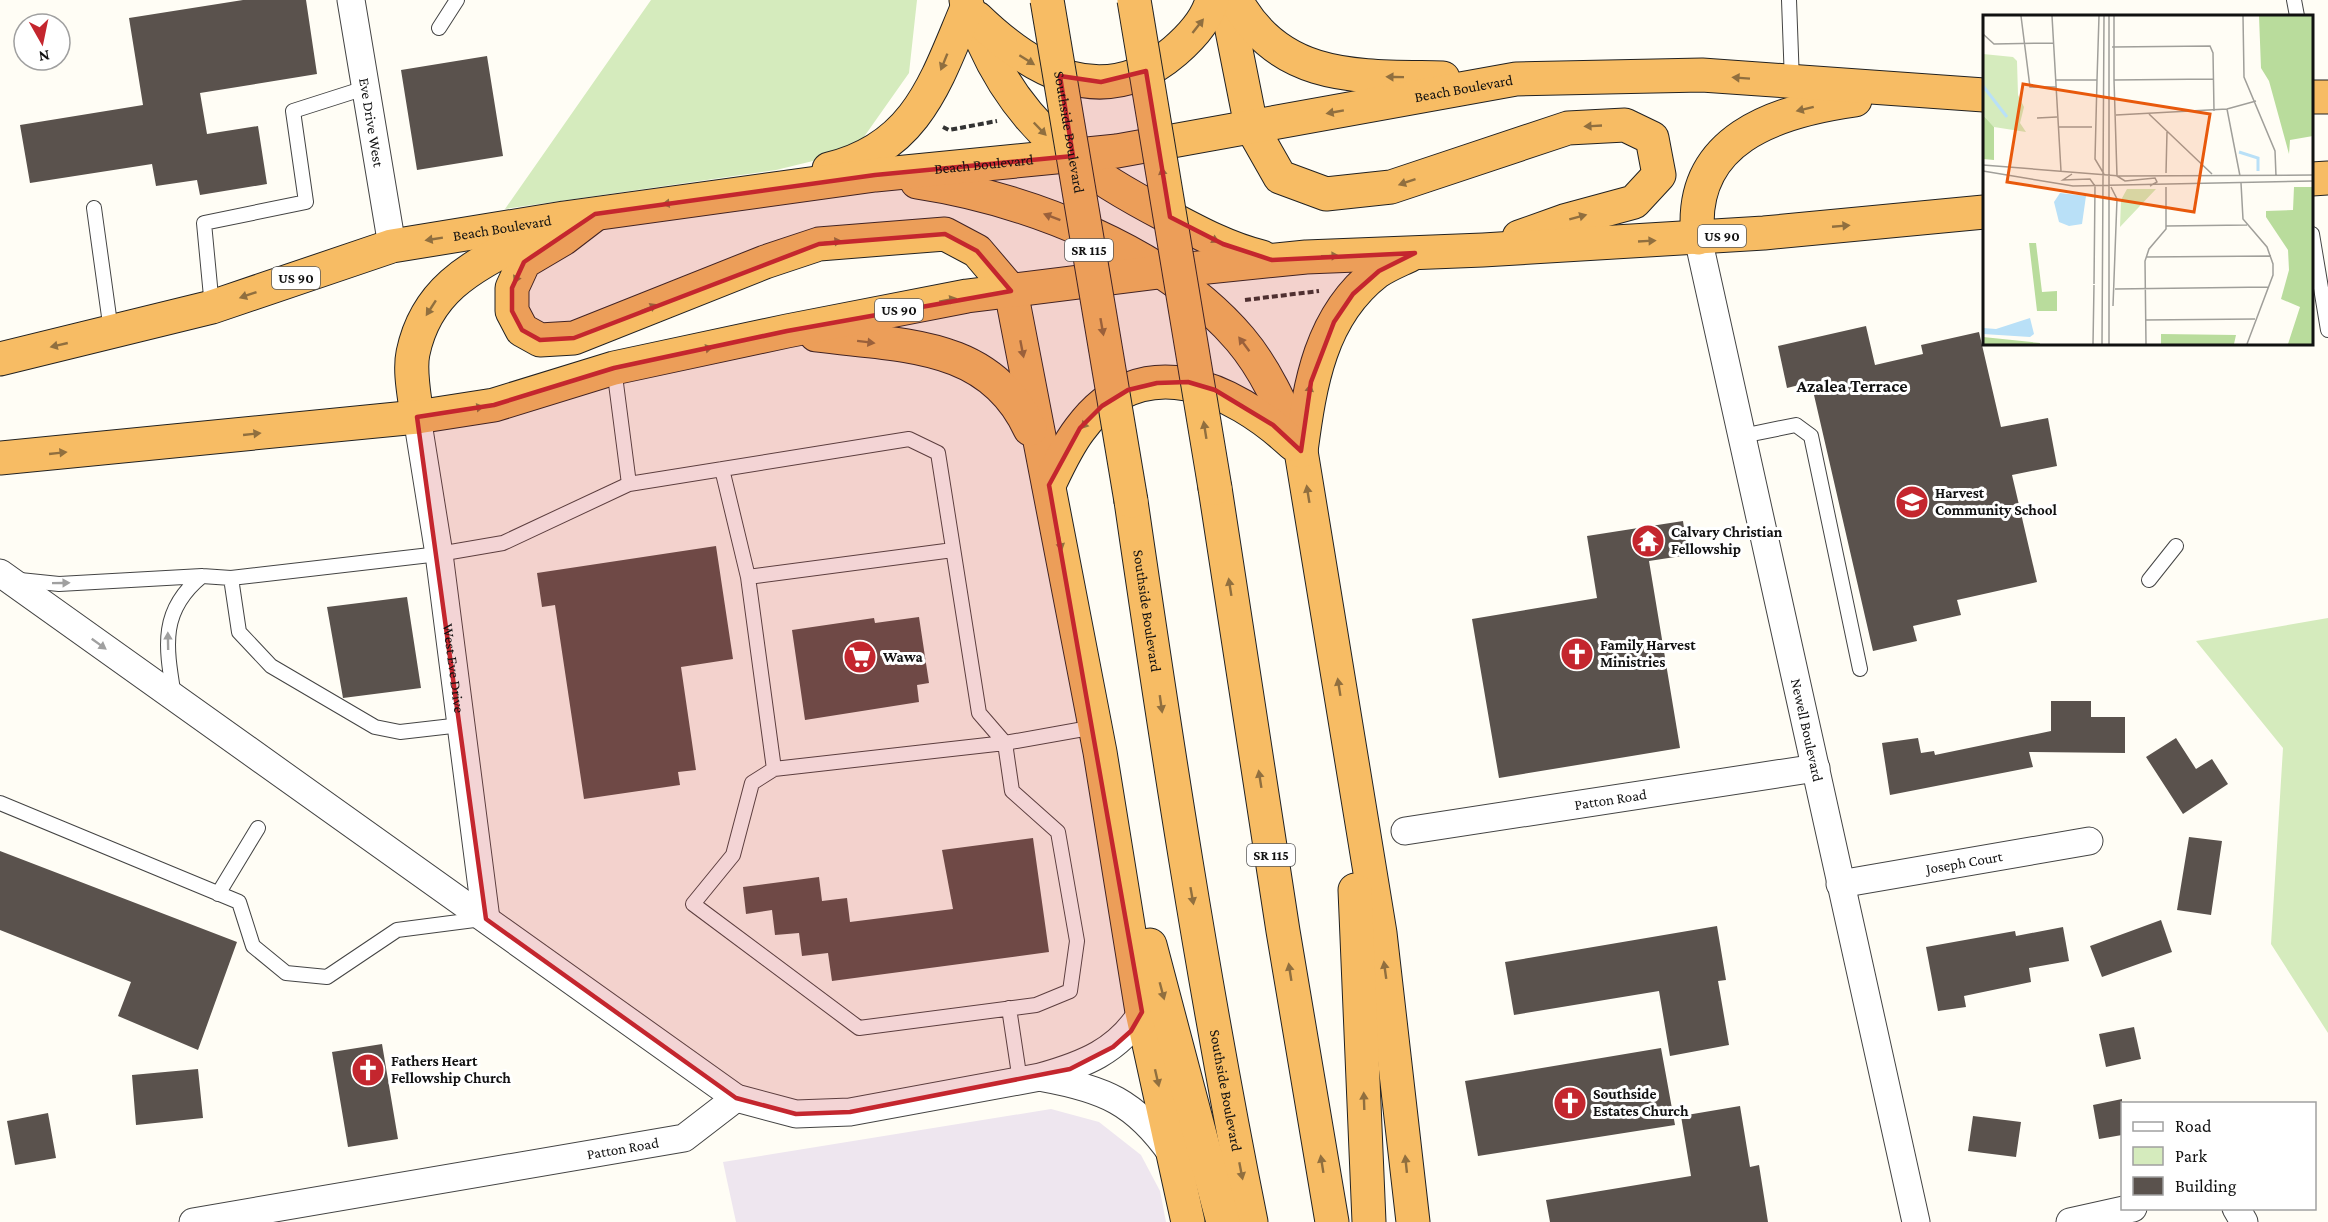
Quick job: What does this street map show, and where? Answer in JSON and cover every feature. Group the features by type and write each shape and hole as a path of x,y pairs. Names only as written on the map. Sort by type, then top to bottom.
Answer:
{"highway":[{"name":"Southside Boulevard","path":"1047,0 1131,501 1167,745 1230,1118 1251,1222"},
{"name":"SR 115","path":"1134,0 1215,488 1283,931 1332,1222"},
{"path":"966,4 996,36 1043,70 1071,80 1101,82 1131,78 1156,67 1196,29 1209,11 1212,0"},
{"path":"1226,0 1251,126 1280,177 1326,194 1391,188 1568,128 1624,124 1652,138 1659,175 1634,202 1564,221 1483,250"},
{"path":"1236,0 1268,39 1294,57 1325,71 1350,76 1516,79"},
{"path":"966,4 994,67 1012,98 1041,130 1070,156 1124,193 1194,230 1238,250 1272,260"},
{"path":"718,196 847,165 910,123 935,86 966,4"},
{"name":"Beach Boulevard","path":"0,359 212,307 392,246 580,216 875,175 1117,151 1516,79 1702,75 1983,95"},
{"path":"1698,238 1697,206 1708,176 1727,150 1752,129 1769,120 1816,106 1925,92"},
{"path":"875,175 930,184 1014,203 1097,236 1159,272 1216,313 1241,340 1264,372 1301,451 1390,1007 1413,1222"},
{"path":"2313,179 2328,178"},
{"name":"US 90","path":"0,458 417,417 494,405 614,368 787,331 967,296 1159,272 1272,260 1698,238 1983,212"},
{"path":"580,216 563,239 524,262 512,288 512,311 522,330 540,340 574,338 765,262 819,244 894,236 945,234 978,251 1011,291 1097,739 1142,1011 1188,1222"},
{"path":"417,417 412,354 429,307 465,273 580,216"},
{"path":"1301,451 1311,382 1319,352 1334,322 1353,294 1379,271 1415,253"},
{"path":"787,331 938,351 977,368 1003,386 1020,407 1033,435 1049,485"},
{"path":"1049,485 1080,428 1101,406 1128,390 1157,383 1188,382 1215,390 1273,424 1301,451"},
{"path":"1097,739 1223,1222"},
{"path":"1348,745 1369,1222"}],"street":[{"name":"Eve Drive West","path":"354,3 365,88 392,246"},
{"name":"Newell Boulevard","path":"1698,238 1916,1222"},
{"name":"West Eve Drive","path":"417,417 438,554 486,919"},
{"path":"2,574 736,1098 796,1114 850,1112 1030,1079 1070,1069 1113,1047 1131,1030 1142,1011"},
{"name":"Patton Road","path":"1405,831 1816,768"},
{"name":"Joseph Court","path":"1840,884 2089,841"},
{"path":"1030,1079 1083,1085 1112,1096 1143,1118 1176,1159"},
{"name":"Patton Road","path":"193,1222 684,1138 736,1098"},
{"path":"2070,1222 2128,1210"}],"lane":[{"path":"439,28 457,0"},
{"path":"1789,0 1792,82"},
{"path":"2294,0 2297,15"},
{"path":"212,307 204,223 306,202 293,111 365,88"},
{"path":"94,208 111,333"},
{"path":"2313,240 2328,330"},
{"path":"614,368 629,484"},
{"path":"1742,436 1796,425 1811,436 1860,669"},
{"path":"2,574 33,583 60,584 202,576 231,578 438,554 503,543 629,484 909,439 938,453 979,713 1005,743 1012,791 1058,832 1077,941 1070,991 1036,1005 859,1028 693,904 733,855 752,783 774,769 1005,743 1097,739"},
{"path":"722,469 748,577 774,769"},
{"path":"2149,579 2176,546"},
{"path":"748,577 953,550"},
{"path":"174,699 168,662 167,632 174,609 186,588 202,576"},
{"path":"231,578 239,632 271,666 375,727 400,732 461,724"},
{"path":"0,802 238,902 253,946 286,973 327,977 397,930 486,919"},
{"path":"218,894 258,828"},
{"path":"1009,1008 1030,1079"}],"path":[{"path":"937,125 949,130 998,121"},
{"path":"1245,300 1317,290 1324,296"}],"highlighted area":[{"path":"1146,71 1170,217 1223,244 1272,260 1415,253 1379,271 1353,294 1334,322 1311,382 1301,451 1273,425 1215,390 1188,382 1157,383 1128,390 1102,406 1080,428 1049,485 1142,1012 1131,1031 1113,1047 1070,1069 850,1112 796,1114 736,1098 486,919 417,417 494,405 614,368 787,331 1011,291 977,251 945,234 894,236 819,244 574,338 540,340 522,330 512,311 512,288 524,262 595,214 875,175 1073,156 1060,76 1101,82"}],"shaded area":[{"path":"1051,1109 1099,1122 1141,1155 1160,1191 1166,1222 736,1222 723,1162"}],"green space":[{"path":"651,0 917,0 909,73 854,151 776,170 505,209"},
{"path":"2328,618 2328,1033 2271,944 2283,748 2196,641"}],"building":[{"path":"243,0 306,0 317,74 200,93 207,134 258,126 267,184 200,195 197,180 156,186 152,164 30,183 20,125 143,105 129,18"},
{"path":"487,56 503,156 417,170 401,70"},
{"path":"1866,326 1875,365 1923,354 1921,345 1979,332 2001,427 2048,418 2057,466 2012,475 2037,582 1957,600 1961,615 1913,626 1917,641 1873,651 1811,382 1787,388 1778,346"},
{"path":"1683,521 1688,555 1649,561 1680,748 1499,778 1472,619 1597,598 1587,536"},
{"path":"716,546 733,659 681,667 696,770 678,772 680,785 584,799 555,605 542,607 537,573"},
{"path":"407,597 421,688 343,698 327,607"},
{"name":"Wawa","path":"919,617 929,683 917,685 919,702 805,720 792,630 874,618 875,623"},
{"path":"2051,701 2091,701 2091,717 2125,717 2125,753 2029,752 2033,767 1890,795 1882,743 1918,738 1921,753 1934,751 1935,755 2051,731"},
{"path":"2176,738 2196,769 2212,759 2228,784 2183,814 2146,757"},
{"path":"2189,837 2222,841 2211,915 2177,910"},
{"path":"1033,838 1049,952 832,981 828,953 802,956 799,933 775,935 772,910 746,914 743,887 819,877 822,901 847,898 850,922 953,909 942,850"},
{"path":"0,851 237,942 198,1050 118,1016 131,982 0,930"},
{"path":"2161,920 2172,952 2102,977 2090,946"},
{"path":"1717,926 1726,980 1718,981 1729,1045 1670,1056 1659,991 1514,1015 1505,962"},
{"path":"2063,927 2069,961 2029,968 2031,982 1964,996 1966,1007 1938,1011 1926,947 2015,931 2016,936"},
{"path":"2134,1027 2141,1059 2106,1067 2099,1034"},
{"path":"382,1044 398,1139 348,1147 332,1052"},
{"name":"Southside Estates Church","path":"1661,1048 1675,1125 1478,1156 1465,1081"},
{"path":"198,1069 203,1118 136,1125 132,1075"},
{"path":"2122,1099 2121,1135 2099,1139 2093,1105"},
{"path":"1740,1106 1750,1167 1759,1165 1768,1222 1550,1222 1546,1200 1691,1176 1681,1116"},
{"path":"48,1113 56,1158 15,1165 7,1121"},
{"path":"1973,1116 2021,1122 2016,1157 1968,1151"}],"place":[{"name":"Harvest Community School","path":"1912,502"},
{"name":"Calvary Christian Fellowship","path":"1648,541"},
{"name":"Family Harvest Ministries","path":"1577,654"},
{"name":"Wawa","path":"860,657"},
{"name":"Fathers Heart Fellowship Church","path":"368,1070"},
{"name":"Southside Estates Church","path":"1570,1103"}],"district":[{"name":"Azalea Terrace","path":"1852,386"}]}
